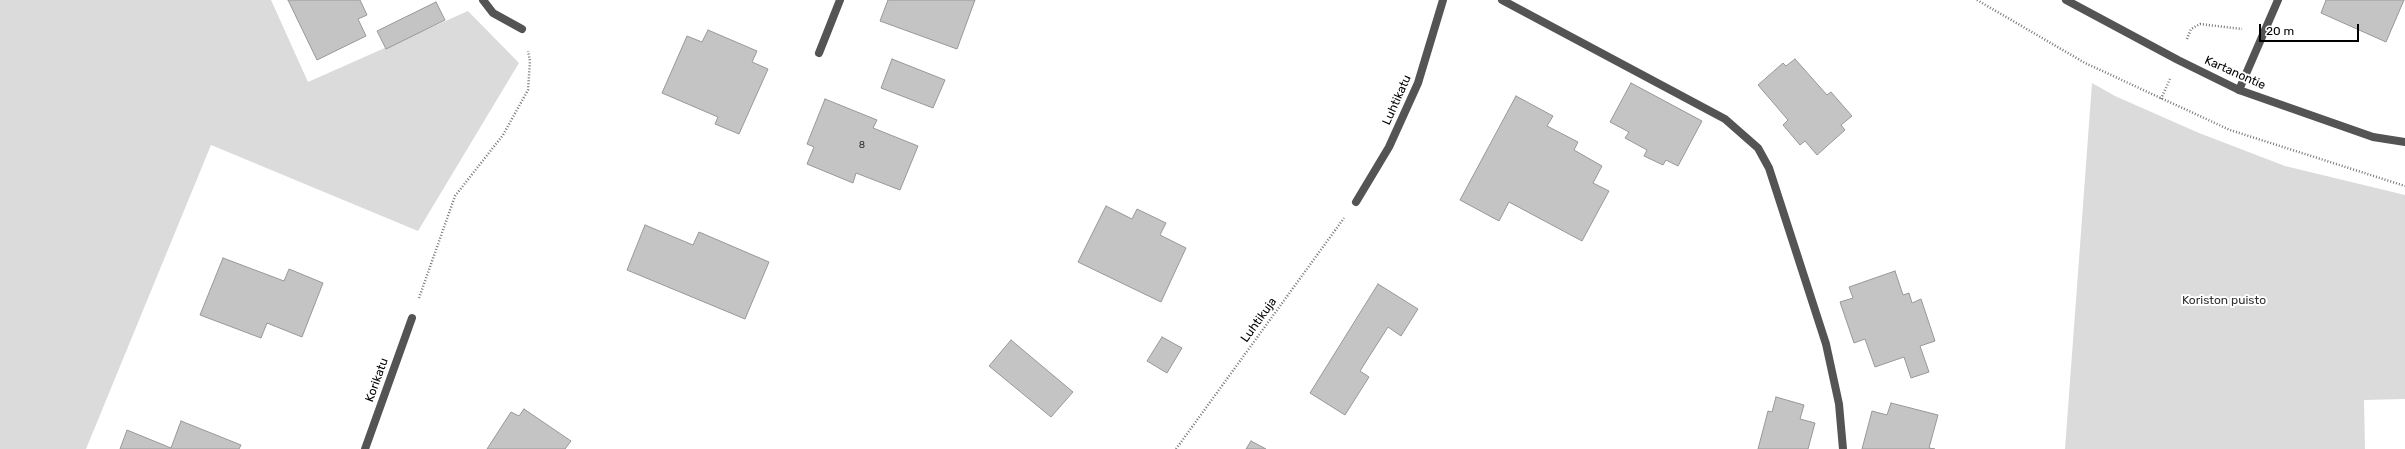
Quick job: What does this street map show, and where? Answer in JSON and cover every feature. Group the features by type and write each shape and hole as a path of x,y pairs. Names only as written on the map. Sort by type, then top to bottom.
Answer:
{"street":[{"path":"483,0 494,13 522,29"},
{"path":"819,53 840,0"},
{"name":"Luhtikatu","path":"1356,202 1389,147 1418,83 1443,0"},
{"path":"1502,0 1725,119 1742,132 1758,148 1769,168 1826,344 1839,404 1843,449"},
{"name":"Kartanontie","path":"2066,0 2178,60 2239,90 2373,137 2405,142"},
{"path":"2239,90 2278,0"},
{"name":"Korikatu","path":"365,449 412,318"}],"path":[{"path":"1977,0 2085,63 2230,130 2405,186"},
{"path":"412,318 454,196 503,135 528,90 530,61 522,29"},
{"name":"Luhtikuja","path":"1176,449 1356,202"}],"green space":[{"path":"0,0 271,0 308,82 468,11 519,63 418,231 211,145 86,449 0,449"},
{"name":"Koriston puisto","path":"2092,83 2115,96 2199,133 2285,166 2405,195 2405,399 2364,400 2365,449 2065,449"}],"building":[{"path":"288,0 360,0 367,15 358,19 366,36 317,60"},
{"path":"888,0 975,0 957,49 880,21"},
{"path":"2326,0 2404,0 2386,42 2321,13"},
{"path":"436,2 445,20 386,49 377,31"},
{"path":"708,30 757,51 752,62 768,69 739,134 715,124 718,117 662,93 687,36 702,42"},
{"path":"892,59 945,80 933,108 881,88"},
{"path":"1795,59 1827,95 1831,92 1852,116 1841,125 1845,130 1817,155 1805,141 1800,145 1783,125 1788,120 1758,85 1783,63 1786,66"},
{"path":"1631,83 1702,121 1678,166 1666,160 1663,165 1644,156 1647,150 1625,138 1629,132 1610,122"},
{"path":"1516,96 1553,116 1547,126 1578,142 1574,150 1602,166 1593,183 1609,191 1582,241 1509,202 1499,221 1460,200"},
{"path":"825,99 877,120 873,128 918,146 900,190 856,173 853,183 807,164 814,147 807,144"},
{"path":"1106,206 1132,219 1137,209 1166,223 1160,235 1186,248 1161,302 1078,262"},
{"path":"645,225 693,245 699,232 769,262 745,319 627,270"},
{"path":"223,258 284,281 289,269 323,283 302,337 267,323 261,338 200,315"},
{"path":"1895,271 1903,295 1909,293 1912,303 1921,299 1935,341 1920,346 1929,372 1911,378 1904,357 1875,367 1865,339 1854,343 1840,302 1853,298 1849,287"},
{"path":"1378,284 1418,309 1401,336 1388,327 1360,371 1369,377 1345,415 1310,393"},
{"path":"1162,337 1182,348 1167,373 1147,361"},
{"path":"1011,340 1073,392 1051,417 989,366"},
{"path":"1776,397 1804,405 1800,419 1815,423 1808,449 1758,449 1768,411 1772,412"},
{"path":"1891,403 1938,415 1929,448 1935,449 1862,449 1872,411 1887,415"},
{"path":"524,409 571,441 565,449 487,449 511,412 519,416"},
{"path":"181,421 241,445 239,449 120,449 127,430 171,448"},
{"path":"1251,441 1266,449 1246,449"}]}
